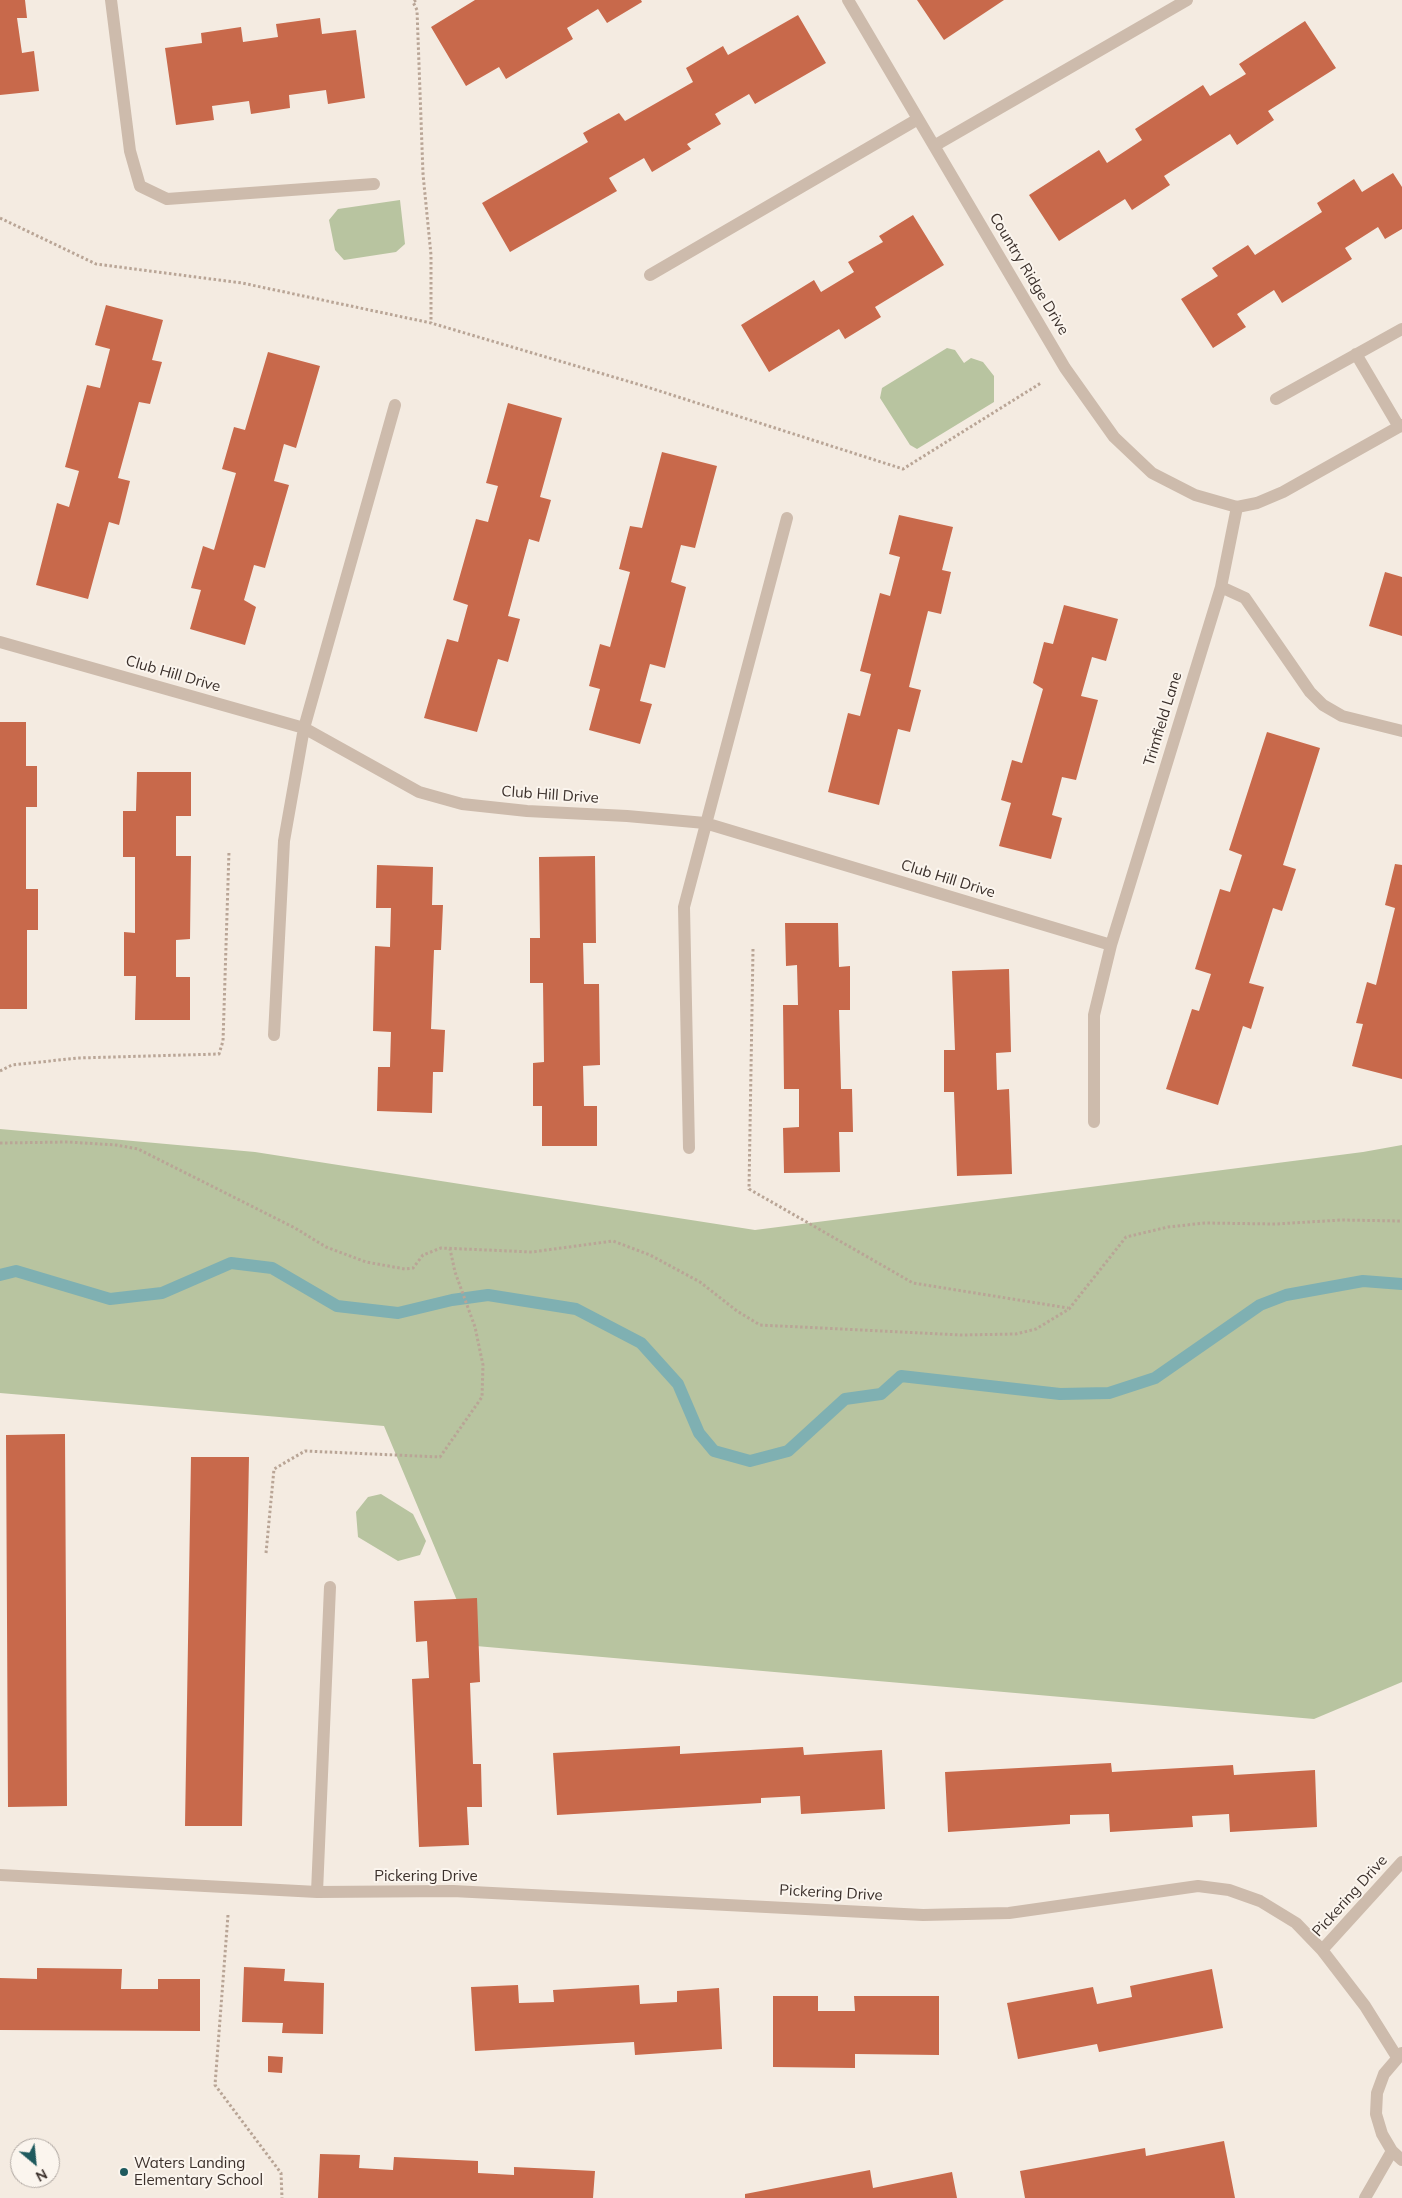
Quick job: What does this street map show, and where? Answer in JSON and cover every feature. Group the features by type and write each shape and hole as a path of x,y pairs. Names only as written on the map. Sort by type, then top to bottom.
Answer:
{"street":[{"path":"111,0 130,151 140,186 167,199 374,184"},
{"name":"Country Ridge Drive","path":"848,0 1065,368 1114,437 1152,473 1194,495 1237,507"},
{"path":"934,146 1187,0"},
{"path":"650,276 918,119"},
{"path":"1276,399 1402,329"},
{"path":"1237,507 1257,503 1283,492 1400,426 1356,354"},
{"path":"274,1035 284,841 304,728 395,405"},
{"name":"Trimfield Lane","path":"1094,1122 1094,1015 1111,945 1221,587 1237,507"},
{"path":"689,1148 684,907 787,518"},
{"path":"1221,587 1245,598 1310,692 1323,704 1342,716 1402,731"},
{"name":"Club Hill Drive","path":"0,642 304,728 419,792 462,804 527,811 626,816 705,823 1111,945"},
{"path":"317,1892 330,1587"},
{"name":"Pickering Drive","path":"1322,1950 1402,1862"},
{"name":"Pickering Drive","path":"0,1875 317,1892 453,1891 923,1915 1009,1913 1198,1886 1229,1890 1260,1901 1296,1923 1322,1950 1365,2006 1399,2055"},
{"path":"1365,2198 1397,2156 1382,2134 1376,2114 1377,2093 1384,2074 1399,2055"}],"path":[{"path":"416,0 414,2 417,10 423,174 431,255 431,323"},
{"path":"0,218 96,264 242,284 431,323 644,386 903,469 1065,368"},
{"path":"0,1071 12,1065 78,1058 219,1054 223,1041 229,851"},
{"path":"754,949 749,1189 913,1284 1069,1309"},
{"path":"0,1143 68,1142 116,1145 138,1149 294,1228 326,1247 366,1262 405,1270 413,1268 424,1255 432,1250 441,1248 532,1252 613,1241 650,1255 700,1282 737,1311 760,1325 961,1335 1016,1334 1036,1329 1069,1309 1126,1237 1168,1227 1206,1223 1276,1224 1342,1220 1402,1221"},
{"path":"266,1553 274,1469 305,1451 440,1457 482,1397 483,1365 450,1249"},
{"path":"228,1909 215,2085 281,2173 282,2198"}],"green space":[{"path":"400,200 405,244 396,252 344,260 335,250 329,220 338,209"},
{"path":"947,348 955,350 964,363 971,358 983,362 994,376 994,402 917,449 910,445 880,398 882,388"},
{"path":"0,1129 255,1152 755,1230 1363,1152 1402,1145 1402,1682 1314,1719 476,1646 384,1426 0,1393"},
{"path":"381,1494 413,1514 426,1541 420,1555 398,1561 358,1537 356,1512 368,1497"}],"building":[{"path":"0,0 25,0 27,18 17,18 22,53 34,51 39,91 0,95"},
{"path":"475,0 641,0 642,2 607,23 598,9 567,28 573,39 506,79 499,67 466,86 431,27"},
{"path":"917,0 1004,0 944,40"},
{"path":"798,15 826,63 755,104 749,94 715,114 721,124 687,144 691,149 652,172 644,158 609,178 617,191 510,252 482,203 588,142 583,133 619,113 625,121 693,82 686,68 723,46 728,55"},
{"path":"320,18 322,34 356,30 365,98 328,104 326,90 289,95 290,108 251,114 249,101 212,106 214,120 176,125 165,48 202,43 201,33 241,27 243,42 278,37 276,24"},
{"path":"1305,21 1336,68 1268,111 1274,120 1237,145 1230,134 1164,176 1170,185 1132,210 1125,199 1059,241 1029,195 1099,150 1107,163 1142,140 1135,129 1203,85 1210,96 1246,74 1239,64"},
{"path":"1393,173 1402,187 1402,229 1385,239 1378,227 1345,248 1352,259 1282,303 1274,290 1237,314 1246,327 1213,348 1181,299 1218,276 1212,268 1248,245 1255,255 1322,212 1317,203 1354,179 1362,192"},
{"path":"913,215 944,265 875,307 881,317 845,339 839,329 769,372 741,325 814,280 821,292 854,272 848,262 883,242 879,236"},
{"path":"106,305 163,320 152,360 162,362 150,404 139,402 118,478 130,481 119,525 109,522 88,599 36,585 57,503 69,507 79,471 65,467 87,385 100,388 110,349 95,345"},
{"path":"268,352 320,366 296,448 284,444 274,481 289,485 265,568 254,565 244,600 256,607 245,645 190,629 201,590 191,588 203,546 214,550 236,473 222,469 234,427 245,430"},
{"path":"508,403 562,418 540,497 551,500 539,542 529,539 508,616 520,619 508,662 498,659 477,732 424,718 447,639 458,642 468,605 453,600 476,519 488,522 498,486 486,483"},
{"path":"662,452 717,466 695,548 681,545 671,582 686,587 665,668 650,664 640,701 652,704 640,744 589,730 600,689 589,686 600,644 610,647 630,572 619,569 630,526 642,528"},
{"path":"899,515 953,527 942,570 951,572 941,614 928,611 909,687 921,690 910,732 898,729 879,805 828,792 848,713 860,716 871,674 860,671 880,593 890,596 900,557 889,554"},
{"path":"1385,572 1402,577 1402,636 1369,626"},
{"path":"1064,605 1118,619 1106,661 1092,657 1081,696 1098,700 1076,780 1062,777 1052,815 1062,818 1051,859 999,846 1011,803 1001,800 1012,760 1022,763 1043,689 1033,683 1044,642 1053,644"},
{"path":"0,722 26,722 26,766 37,766 37,807 26,807 26,889 38,889 38,930 27,930 27,1009 0,1009"},
{"path":"1267,732 1320,748 1283,865 1296,869 1282,911 1273,908 1249,983 1264,987 1251,1029 1243,1026 1218,1105 1166,1089 1192,1009 1199,1011 1211,974 1195,969 1220,889 1230,892 1242,855 1229,850"},
{"path":"137,772 191,772 191,816 176,816 176,856 191,856 190,939 176,940 176,977 190,977 190,1020 135,1020 136,976 124,976 124,932 135,933 135,857 123,857 123,811 136,811"},
{"path":"595,856 596,943 583,943 584,984 599,984 600,1065 583,1066 584,1106 597,1106 597,1146 542,1146 542,1106 533,1106 533,1063 544,1062 543,983 530,983 530,938 540,938 539,857"},
{"path":"1395,864 1402,865 1402,1079 1352,1066 1363,1024 1356,1023 1367,982 1376,985 1395,908 1385,905"},
{"path":"377,865 433,867 432,905 443,905 441,950 434,950 431,1029 445,1030 443,1072 433,1072 432,1113 377,1111 378,1067 390,1067 391,1032 373,1031 375,946 390,947 391,908 376,908"},
{"path":"785,923 838,923 839,967 850,966 850,1010 839,1010 841,1089 852,1089 853,1132 839,1132 840,1172 784,1173 783,1128 799,1127 799,1089 784,1089 783,1005 798,1005 797,965 786,966"},
{"path":"1009,969 1011,1052 996,1053 997,1090 1009,1089 1012,1174 957,1176 954,1092 944,1092 944,1050 955,1050 952,971"},
{"path":"65,1434 67,1806 8,1807 6,1435"},
{"path":"191,1457 249,1457 242,1826 185,1826"},
{"path":"477,1598 480,1682 470,1683 473,1764 481,1764 482,1807 467,1807 469,1845 419,1847 412,1679 429,1678 427,1641 416,1642 414,1601"},
{"path":"680,1746 680,1754 803,1747 804,1755 882,1750 885,1809 801,1814 800,1796 761,1798 761,1803 557,1815 553,1753"},
{"path":"1111,1763 1112,1772 1233,1765 1234,1775 1315,1770 1317,1827 1230,1832 1229,1814 1192,1816 1193,1827 1110,1832 1109,1814 1070,1815 1070,1824 948,1832 945,1772"},
{"path":"244,1967 285,1969 284,1981 324,1983 323,2034 282,2033 283,2023 242,2022"},
{"path":"37,1968 122,1969 121,1989 158,1989 158,1979 200,1979 200,2031 0,2030 0,1978 37,1979"},
{"path":"1212,1969 1223,2028 1099,2052 1097,2044 1018,2059 1007,2003 1093,1987 1097,2004 1132,1997 1130,1986"},
{"path":"518,1985 519,2003 554,2002 553,1990 639,1985 640,2004 677,2002 677,1991 719,1988 722,2049 635,2055 634,2042 475,2051 471,1987"},
{"path":"773,1996 818,1996 818,2011 855,2011 854,1996 939,1996 939,2055 855,2054 855,2068 773,2067"},
{"path":"268,2056 283,2057 282,2073 268,2072"},
{"path":"1224,2141 1235,2198 1025,2198 1020,2171 1145,2148 1146,2156"},
{"path":"320,2154 360,2155 359,2168 393,2170 394,2157 478,2161 478,2173 514,2175 514,2167 595,2171 593,2198 318,2198"},
{"path":"870,2170 873,2188 952,2172 957,2198 745,2198 745,2194"}],"waterway":[{"path":"0,1275 16,1271 110,1299 162,1293 231,1263 272,1268 337,1306 398,1313 452,1300 488,1295 576,1309 641,1343 678,1384 699,1433 714,1451 750,1461 788,1451 845,1399 881,1394 901,1376 1060,1394 1109,1393 1155,1378 1260,1305 1286,1295 1363,1281 1402,1284"}],"place":[{"name":"Waters Landing Elementary School","path":"124,2172"}]}
